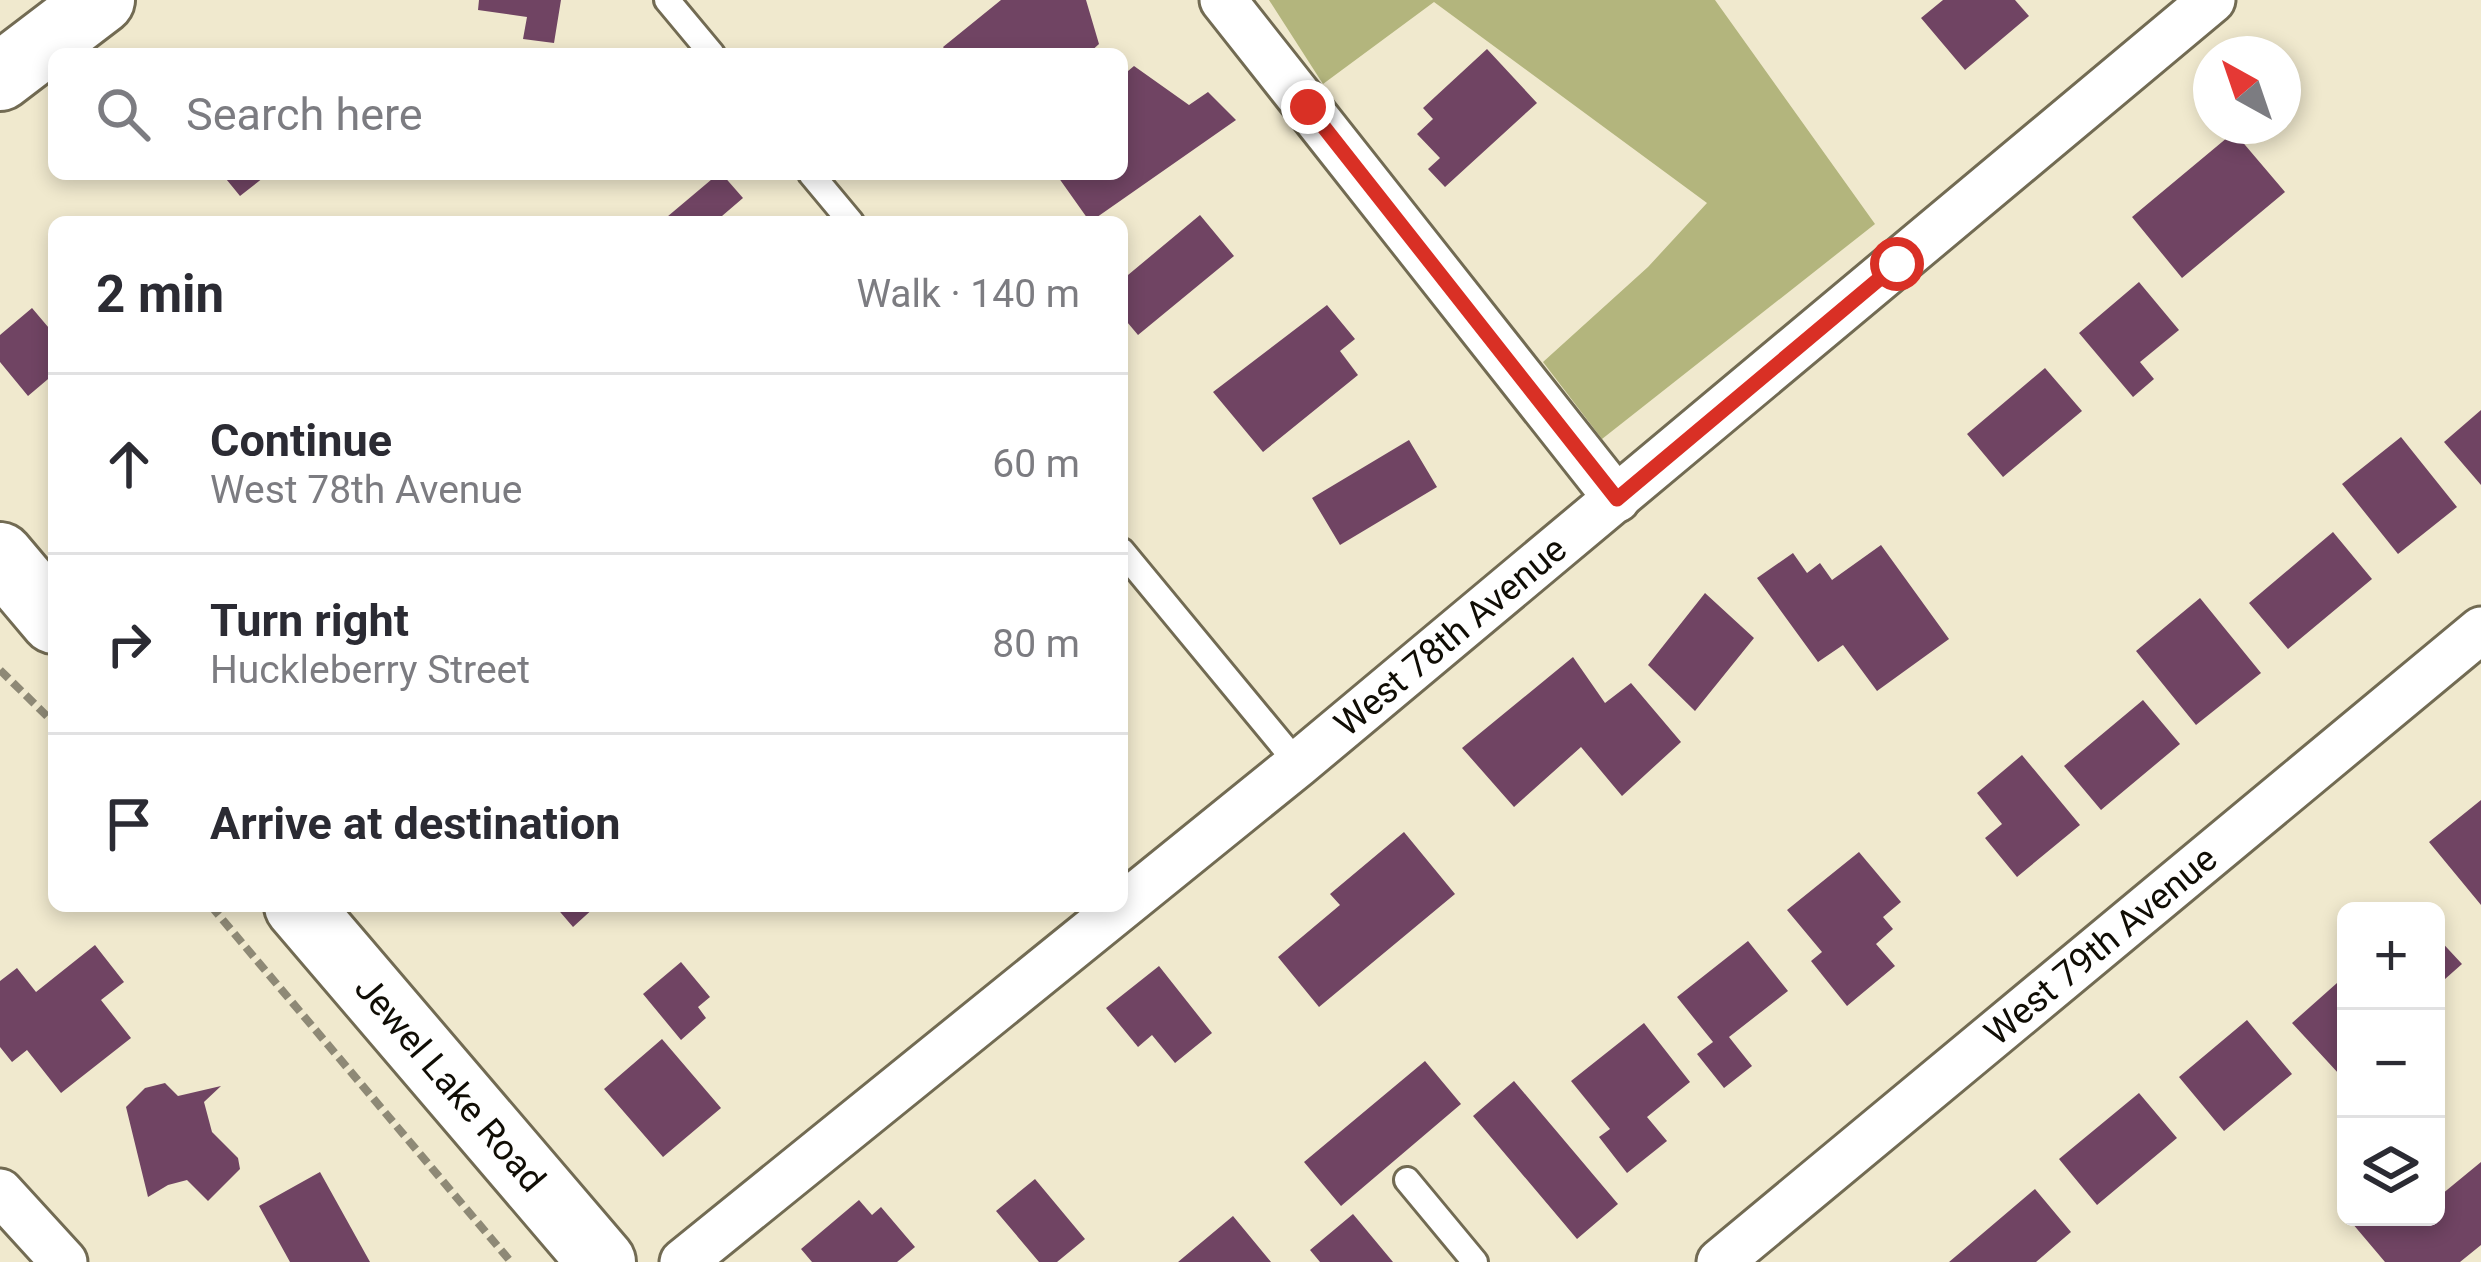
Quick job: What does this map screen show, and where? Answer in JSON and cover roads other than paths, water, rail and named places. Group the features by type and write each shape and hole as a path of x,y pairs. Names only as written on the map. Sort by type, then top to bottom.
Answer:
{"main road":[{"path":"0,77 101,0"},
{"path":"0,556 48,613"},
{"name":"Jewel Lake Road","path":"303,912 602,1262"}],"street":[{"path":"1223,0 1617,499"},
{"name":"West 78th Avenue","path":"1128,902 2212,0"},
{"name":"West 79th Avenue","path":"1720,1262 2481,630"},
{"name":"West 78th Avenue","path":"683,1262 1115,912"},
{"path":"0,1192 64,1262"}],"lane":[{"path":"667,0 707,48"},
{"path":"816,180 845,216"},
{"path":"1128,558 1298,764"},
{"path":"1407,1180 1474,1262"}]}
